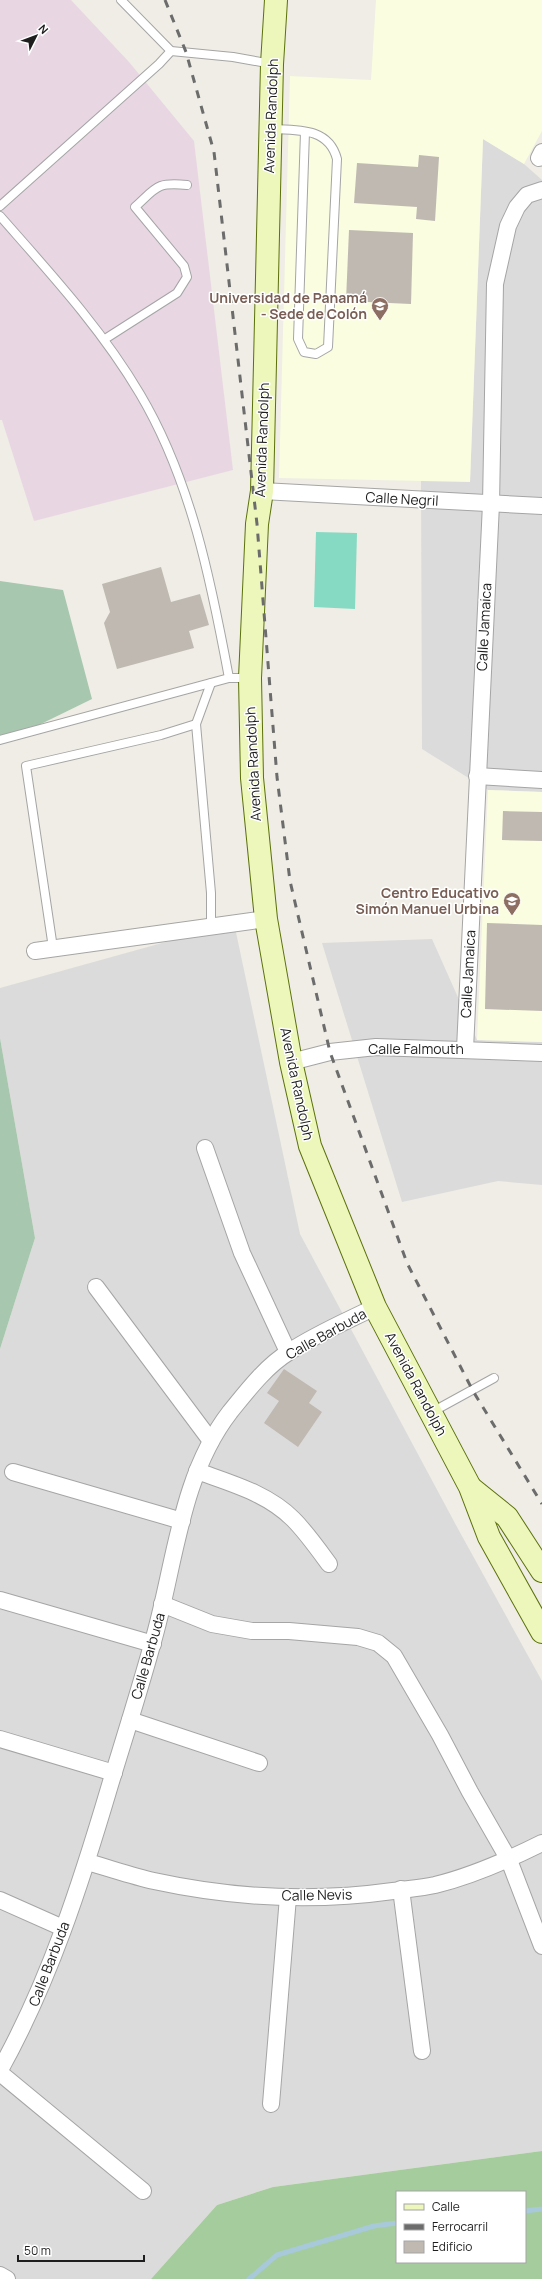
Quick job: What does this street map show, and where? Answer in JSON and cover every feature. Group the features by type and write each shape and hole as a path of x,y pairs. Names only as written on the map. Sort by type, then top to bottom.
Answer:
{"main road":[{"name":"Avenida Randolph","path":"276,0 272,64 262,490 239,678 252,778 266,919 291,1062 310,1146 375,1307 470,1487 489,1537 542,1632"},
{"name":"Avenida Randolph","path":"470,1487 507,1517 542,1571"}],"street":[{"name":"Calle Jamaica","path":"465,1049 490,504 495,284 508,226 518,207 527,195 542,190"},
{"name":"Calle Negril","path":"262,490 542,506"},
{"path":"477,776 542,780"},
{"path":"35,951 266,919"},
{"name":"Calle Falmouth","path":"291,1062 330,1052 376,1047 465,1049 542,1053"},
{"path":"205,1148 242,1253 288,1352"},
{"path":"96,1287 211,1441"},
{"name":"Calle Barbuda","path":"0,2070 38,1997 87,1862 153,1644 182,1521 197,1471 211,1441 230,1413 258,1380 288,1352 375,1307"},
{"path":"197,1471 248,1488 270,1501 292,1518 329,1564"},
{"path":"13,1472 182,1521"},
{"path":"0,1600 153,1644"},
{"path":"162,1604 212,1624 252,1631 289,1631 358,1636 378,1643 394,1656 509,1860 542,1946"},
{"path":"130,1720 259,1763"},
{"path":"0,1739 114,1773"},
{"name":"Calle Nevis","path":"87,1862 155,1881 288,1897 324,1898 434,1885 509,1860 542,1843"},
{"path":"401,1889 422,2051"},
{"path":"271,2104 288,1897"},
{"path":"0,1900 63,1928"},
{"path":"0,2073 143,2191"},
{"path":"0,2275 7,2279"}],"lane":[{"path":"121,0 171,51 233,57 272,64"},
{"path":"0,206 171,51"},
{"path":"271,128 306,132 326,139 334,147 337,159 328,347 316,354 304,352 298,340 306,132"},
{"path":"105,339 177,293 187,277 184,266 135,208 157,187 166,183 187,185"},
{"path":"0,216 76,303 105,339 140,394 177,470 239,678 211,683 0,740"},
{"path":"211,683 196,724 211,893 211,926"},
{"path":"53,948 26,766 161,735 196,724"},
{"path":"431,1413 494,1378"}],"shaded area":[{"path":"0,0 71,0 129,62 194,141 233,470 34,521 2,420 0,420"},
{"name":"Universidad de Panamá - Sede de Colón","path":"376,0 542,0 542,131 524,164 483,139 470,482 279,478 290,76 371,80"},
{"path":"483,139 524,164 542,180 542,792 488,790 422,749 421,481 470,481"},
{"path":"0,581 63,590 92,699 0,744"},
{"name":"Centro Educativo Simón Manuel Urbina","path":"488,790 542,792 542,1042 477,1040"},
{"path":"234,923 300,1234 457,1527 542,1681 542,2151 273,2187 217,2205 151,2279 0,2279 0,1349 35,1238 0,1038 0,988"},
{"path":"432,939 477,1040 542,1042 542,1185 498,1181 402,1202 322,943"},
{"path":"0,1038 35,1238 0,1349"}],"green space":[{"path":"316,532 357,533 355,609 314,607"},
{"path":"542,2151 542,2279 151,2279 217,2205 273,2187"}],"building":[{"path":"419,155 439,157 435,221 416,219 417,207 354,203 357,163 418,167"},
{"path":"349,230 413,233 411,304 346,301"},
{"path":"161,567 171,602 200,594 209,625 189,631 194,648 117,669 104,623 110,612 102,584"},
{"path":"503,811 542,812 542,841 502,840"},
{"path":"487,923 542,925 542,1011 485,1009"},
{"path":"284,1369 317,1391 309,1403 322,1412 298,1447 264,1423 279,1401 267,1393"}],"waterway":[{"path":"526,2211 542,2209"},
{"path":"249,2279 277,2255 374,2226 396,2223"}],"railway":[{"path":"165,0 186,52 214,152 257,524 277,777 290,881 330,1052 407,1263 473,1391 542,1504"}],"place":[{"name":"Universidad de Panamá - Sede de Colón","path":"380,321"},
{"name":"Centro Educativo Simón Manuel Urbina","path":"512,916"}]}
